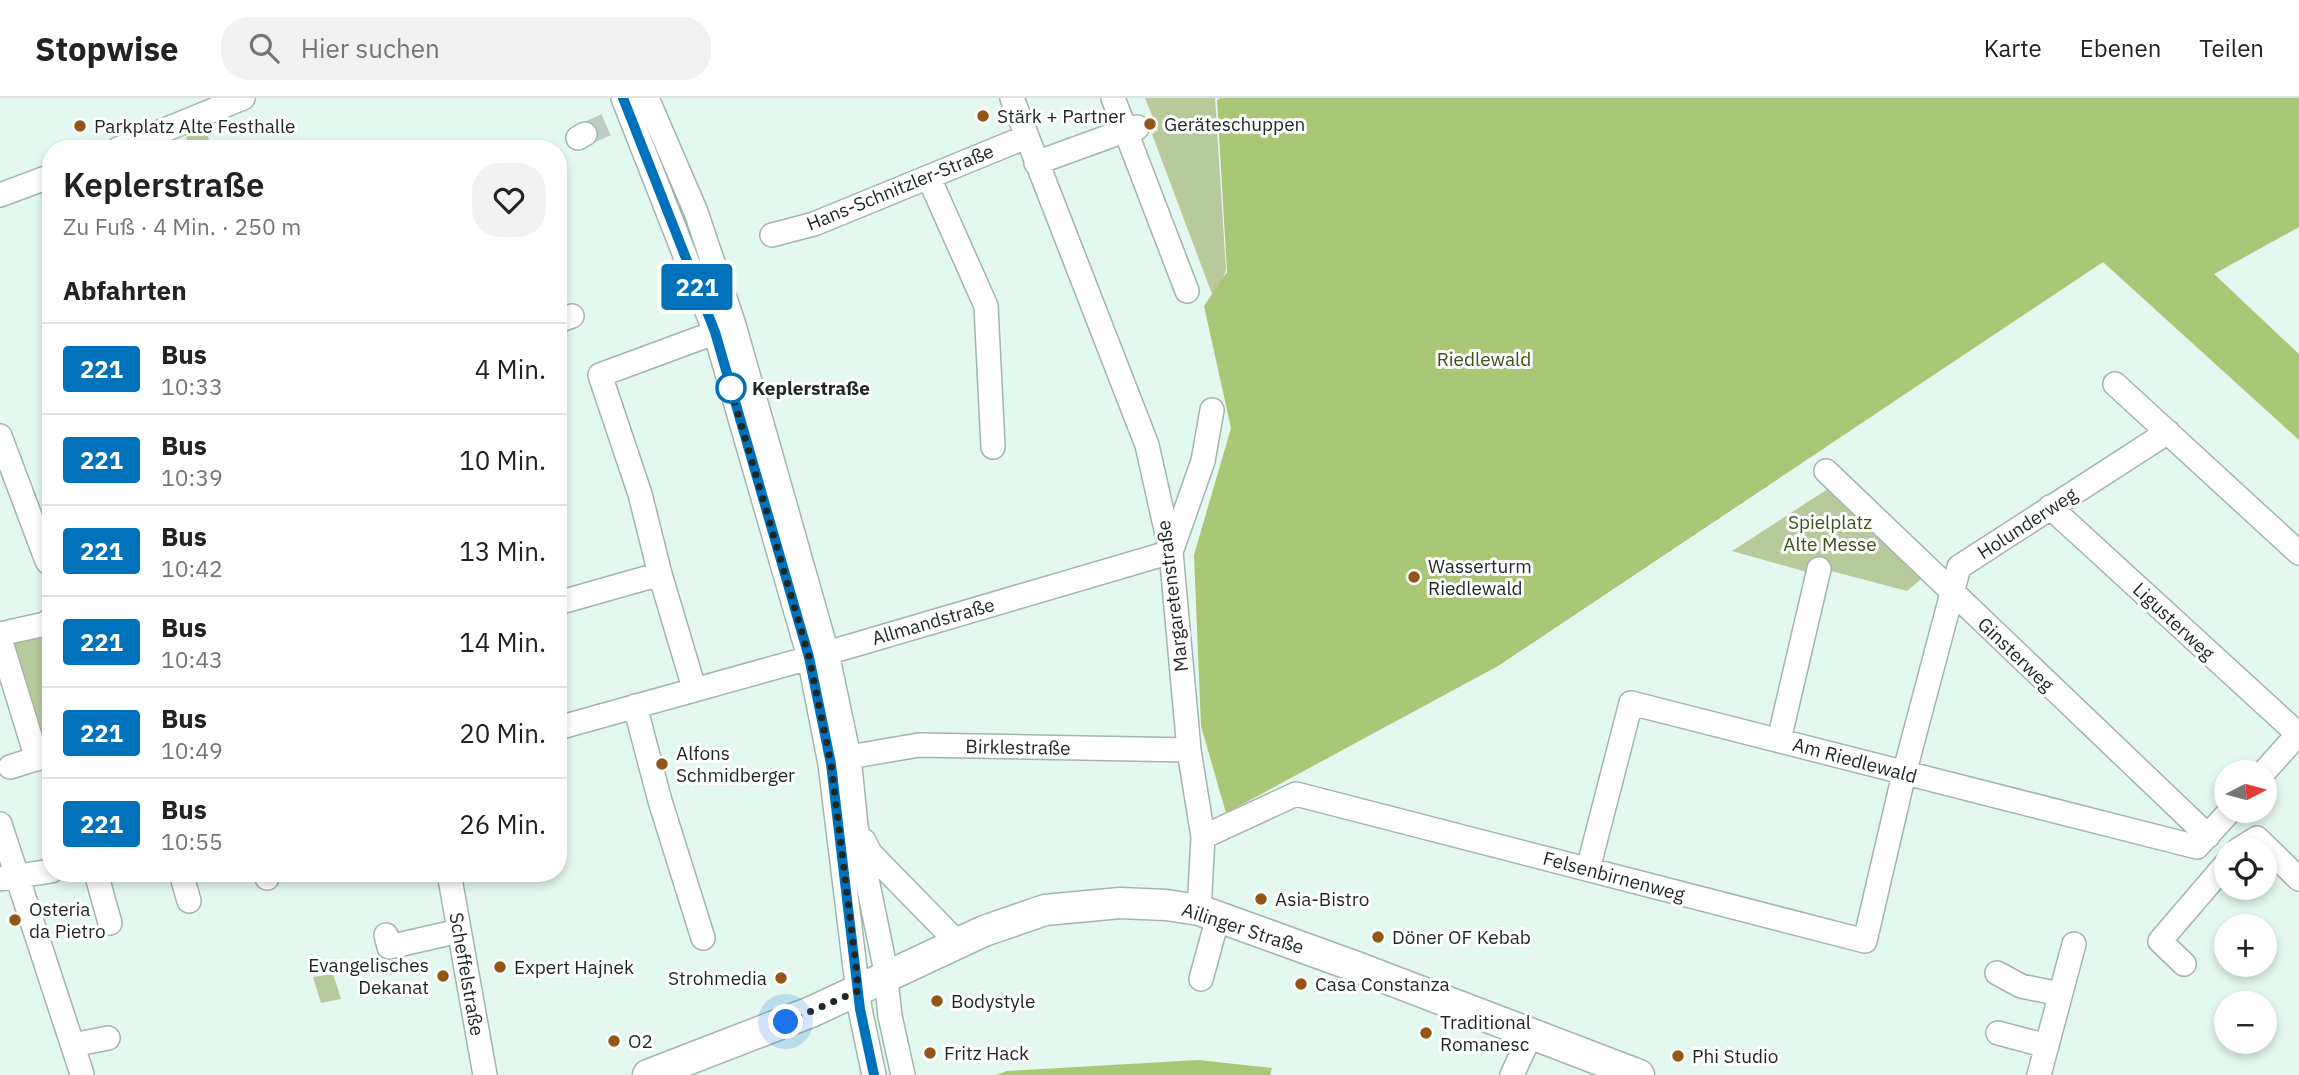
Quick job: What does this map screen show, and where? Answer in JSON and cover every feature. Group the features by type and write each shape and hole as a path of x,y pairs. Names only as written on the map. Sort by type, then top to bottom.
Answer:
{"main road":[{"name":"Ailinger Straße","path":"648,1075 811,1012 984,931 1045,910 1120,903 1166,905 1208,913 1532,1032 1639,1075"}],"street":[{"path":"136,140 206,104 243,98"},
{"name":"Margaretenstraße","path":"1012,98 1147,445 1171,552 1189,750 1203,837 1208,913 1201,979"},
{"path":"1113,98 1187,291"},
{"path":"638,106 696,212 725,329 849,757 856,826 880,940 890,1016 904,1075"},
{"path":"1036,163 1137,127 1157,178"},
{"name":"Hans-Schnitzler-Straße","path":"772,235 814,223 1026,137"},
{"path":"929,178 986,306 993,447"},
{"path":"0,195 42,179"},
{"path":"694,688 660,574 640,494 600,375 725,329"},
{"path":"2115,384 2299,553"},
{"path":"1171,552 1203,461 1212,410"},
{"name":"Holunderweg","path":"1904,774 1959,567 2168,432"},
{"path":"0,436 7,474 42,551"},
{"name":"Ginsterweg","path":"1826,471 2208,836"},
{"name":"Ligusterweg","path":"2050,507 2298,734"},
{"name":"Allmandstraße","path":"567,725 1171,552"},
{"path":"1779,740 1819,569"},
{"path":"567,600 660,574"},
{"path":"0,634 42,625"},
{"path":"0,639 42,752"},
{"path":"818,655 858,991 874,1075"},
{"name":"Am Riedlewald","path":"1588,869 1631,703 2197,847 2208,836"},
{"path":"635,706 660,801 703,937"},
{"path":"2275,760 2298,734"},
{"name":"Birklestraße","path":"849,757 919,745 1189,750"},
{"path":"10,767 42,758"},
{"name":"Felsenbirnenweg","path":"1203,837 1296,794 1865,941 1904,774"},
{"path":"2208,836 2220,823"},
{"path":"0,824 9,877 37,963 71,1039 82,1074"},
{"path":"856,826 870,853 957,943"},
{"path":"2277,858 2299,879"},
{"path":"9,877 42,872"},
{"path":"2184,964 2160,941 2214,878"},
{"path":"99,882 110,923"},
{"path":"184,882 189,901"},
{"name":"Scheffelstraße","path":"451,882 485,1075"},
{"path":"386,935 389,947 459,931"},
{"path":"2039,1075 2074,944"},
{"path":"1997,973 2021,986 2060,994"},
{"path":"71,1039 101,1031"},
{"path":"1511,1075 1532,1032"},
{"path":"1998,1033 2047,1046"}],"green space":[{"path":"1145,98 1215,98 1226,270 1215,302 1152,134 1158,130"},
{"name":"Riedlewald","path":"2299,98 2299,227 2214,274 2299,354 2299,440 2103,262 1498,666 1226,813 1201,726 1194,555 1231,428 1204,306 1227,272 1217,100"},
{"path":"205,130 209,140 187,140 186,137"},
{"name":"Spielplatz Alte Messe","path":"1834,485 1926,575 1907,591 1816,567 1814,574 1732,551"},
{"path":"42,633 42,745 10,642"},
{"path":"333,974 341,999 321,1003 313,977"},
{"path":"1198,1060 1272,1068 1270,1075 996,1075 1007,1071"}],"tunnel":[{"path":"585,134 615,121"}],"bus line":[{"name":"221","path":"623,98 715,332 809,657 831,764 860,1009 874,1075"}],"place":[{"name":"Stärk + Partner","path":"983,116"},
{"name":"Geräteschuppen","path":"1150,124"},
{"name":"Parkplatz Alte Festhalle","path":"80,126"},
{"name":"Keplerstraße","path":"731,388"},
{"name":"Wasserturm Riedlewald","path":"1414,577"},
{"name":"Alfons Schmidberger","path":"662,764"},
{"name":"Asia-Bistro","path":"1261,899"},
{"name":"Osteria da Pietro","path":"15,920"},
{"name":"Döner OF Kebab","path":"1378,937"},
{"name":"Expert Hajnek","path":"500,967"},
{"name":"Evangelisches Dekanat","path":"443,976"},
{"name":"Strohmedia","path":"781,978"},
{"name":"Casa Constanza","path":"1301,984"},
{"name":"Bodystyle","path":"937,1001"},
{"name":"Traditional Romanesc","path":"1426,1033"},
{"name":"O2","path":"614,1041"},
{"name":"Fritz Hack","path":"930,1053"},
{"name":"Phi Studio","path":"1678,1056"}],"route":[{"path":"731,388 729,383 809,657 831,764 857,974 858,991 786,1022"}]}
